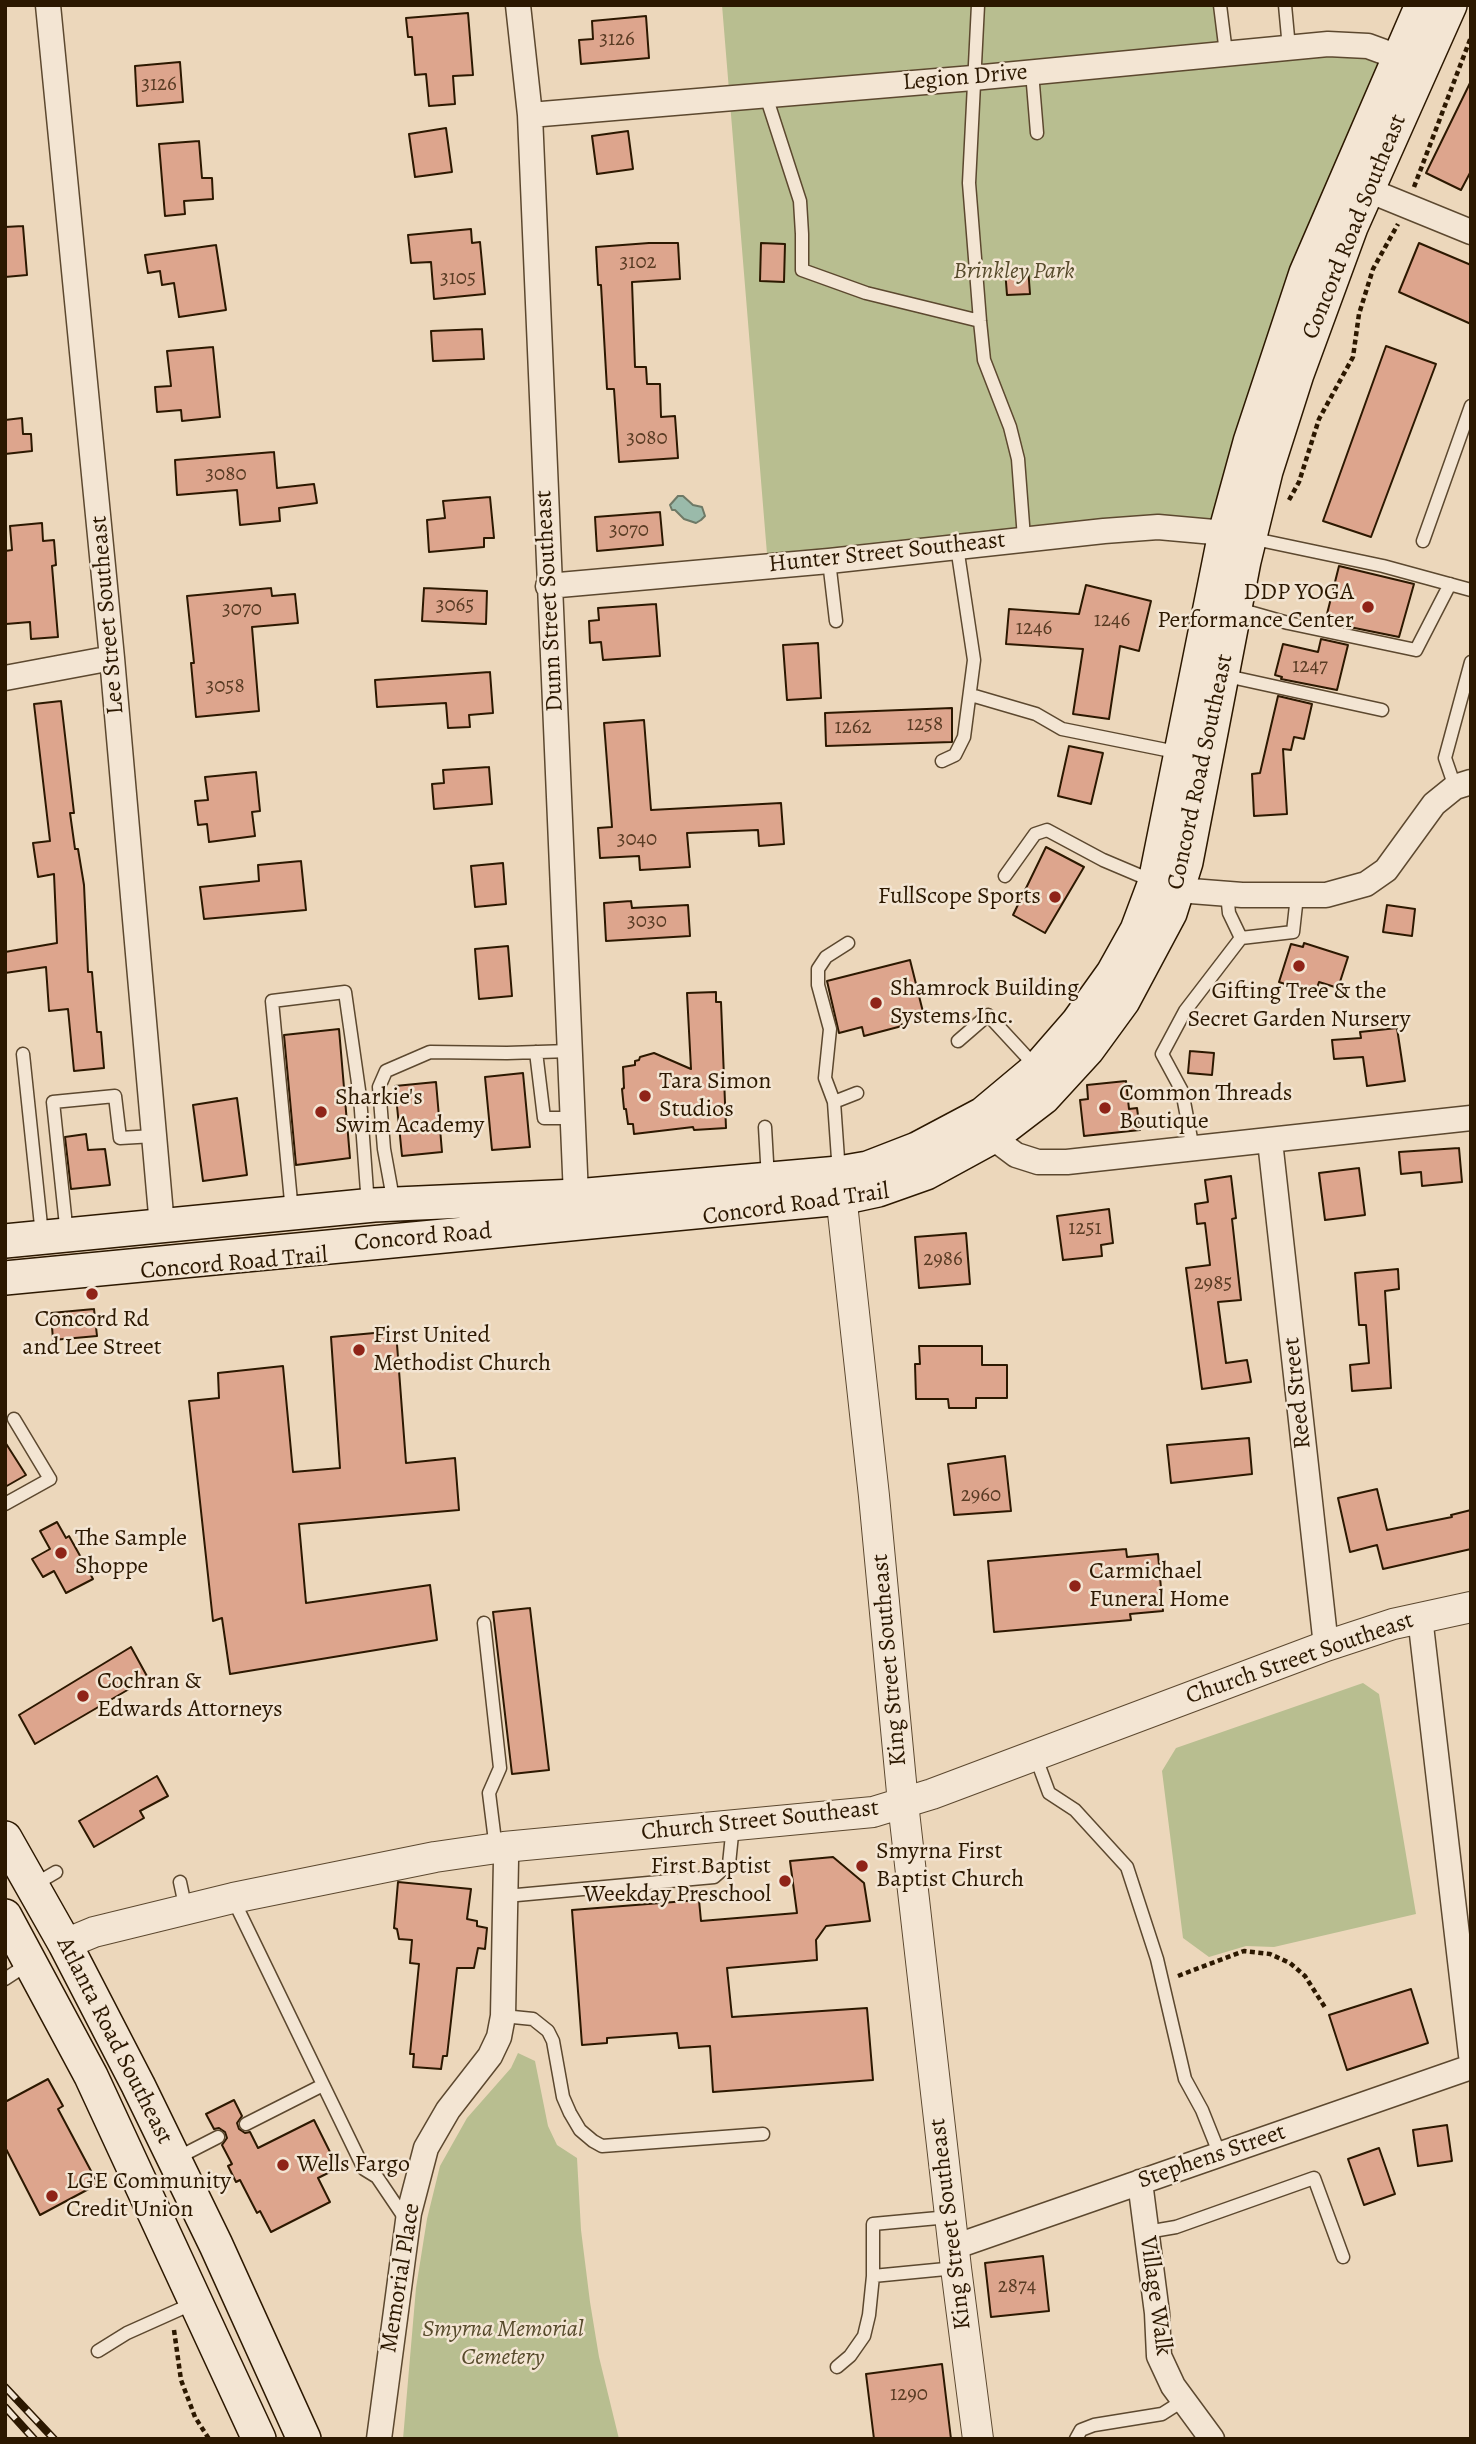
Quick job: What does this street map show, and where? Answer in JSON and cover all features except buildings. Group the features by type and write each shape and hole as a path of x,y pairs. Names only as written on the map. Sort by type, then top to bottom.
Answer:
{"main road":[{"name":"Concord Road Southeast","path":"840,1186 878,1191 926,1172 992,1137 1043,1098 1088,1049 1123,1001 1148,958 1170,913 1167,886 1181,753 1237,536 1273,368 1306,273 1422,5"},
{"name":"Concord Road Southeast","path":"840,1186 868,1168 917,1149 983,1114 1038,1068 1078,1022 1113,974 1137,930 1186,862 1235,608 1237,536 1266,471 1322,302 1450,5"},
{"name":"Concord Road","path":"5,1241 381,1205 576,1196 768,1179 840,1186"},
{"name":"Concord Road","path":"5,1278 840,1186"},
{"name":"Atlanta Road Southeast","path":"5,1838 44,1879 65,1944 216,2245 304,2439"},
{"name":"Atlanta Road Southeast","path":"5,1916 18,1970 92,2076 259,2439"}],"street":[{"name":"Lee Street Southeast","path":"48,5 112,658 162,1226"},
{"name":"Dunn Street Southeast","path":"518,5 530,115 576,1196"},
{"name":"Legion Drive","path":"530,115 973,78 1328,44 1368,46 1398,57"},
{"path":"1368,190 1471,232"},
{"name":"Hunter Street Southeast","path":"548,586 829,561 1024,538 1158,527 1237,536"},
{"path":"5,677 112,658"},
{"path":"1167,886 1227,894 1297,896 1326,895 1366,884 1386,870 1434,804 1463,785"},
{"path":"992,1137 1016,1155 1038,1162 1067,1162 1471,1118"},
{"name":"Reed Street","path":"1270,1141 1326,1646"},
{"name":"King Street Southeast","path":"840,1186 874,1496 903,1803 978,2439"},
{"name":"Church Street Southeast","path":"18,1970 65,1944 183,1896 233,1898 365,1869 500,1848 873,1812 1035,1755 1326,1646 1420,1617 1471,1606"},
{"path":"1420,1617 1471,2054"},
{"name":"Memorial Place","path":"379,2439 408,2223 426,2148 448,2110 490,2056 499,2036 503,2016 506,1896 506,1860 500,1848"},
{"name":"Stephens Street","path":"955,2258 1140,2182 1471,2067"},
{"name":"Village Walk","path":"1140,2182 1157,2313 1159,2356 1173,2386 1212,2439"}],"lane":[{"path":"978,5 970,183 980,321 984,359 1010,427 1018,459 1024,538"},
{"path":"1220,5 1226,53"},
{"path":"1284,5 1289,48"},
{"path":"1032,72 1037,133"},
{"path":"766,96 800,201 802,270 866,293 980,321"},
{"path":"1423,541 1471,406"},
{"path":"1237,536 1383,566 1471,590"},
{"path":"942,761 955,755 960,748 971,695 974,651 957,547"},
{"path":"829,561 836,621"},
{"path":"1235,608 1288,623 1416,650 1450,584"},
{"path":"1463,785 1445,758 1471,662"},
{"path":"1222,675 1382,710"},
{"path":"971,695 1036,714 1062,729 1181,753"},
{"path":"1005,876 1035,834 1047,830 1102,860 1167,886"},
{"path":"1227,894 1229,914 1241,938"},
{"path":"1193,1149 1182,1091 1162,1054 1185,1011 1241,938 1293,932 1297,896"},
{"path":"840,1186 834,1102 825,1078 830,1028 818,985 818,969 826,957 848,943"},
{"path":"292,1213 272,1001 345,992 360,1097 381,1205"},
{"path":"958,1041 988,1015 1038,1068"},
{"path":"381,1205 384,1149 379,1087 386,1071 430,1052 570,1051"},
{"path":"536,1052 544,1118 573,1118"},
{"path":"23,1054 55,1236"},
{"path":"834,1102 857,1093"},
{"path":"55,1236 53,1102 115,1096 120,1138 154,1136"},
{"path":"765,1127 768,1179"},
{"path":"5,1504 50,1479 14,1419"},
{"path":"484,1623 500,1768 489,1793 500,1848"},
{"path":"1035,1755 1049,1793 1075,1811 1128,1867 1162,1982 1185,2079 1202,2110 1220,2155"},
{"path":"506,1896 714,1877 729,1864 733,1825"},
{"path":"233,1898 364,2169 377,2177 408,2223"},
{"path":"503,2016 533,2019 548,2031 553,2041 563,2097 570,2113 580,2130 602,2146 763,2134"},
{"path":"246,2124 323,2085"},
{"path":"174,2159 218,2137"},
{"path":"1147,2232 1177,2227 1314,2178 1343,2257"},
{"path":"837,2368 850,2356 864,2336 873,2276 873,2224 950,2217"},
{"path":"873,2276 955,2258"},
{"path":"98,2351 127,2333 197,2302"},
{"path":"1076,2439 1082,2430 1094,2425 1162,2414 1184,2400"}],"path":[{"path":"1412,191 1471,37"},
{"path":"1287,503 1299,482 1319,419 1353,357 1359,314 1373,269 1394,235 1401,217"},
{"path":"1162,1982 1244,1951 1270,1954 1290,1963 1306,1976 1326,2009"},
{"path":"174,2330 181,2380 195,2417 209,2439"}],"green space":[{"name":"Brinkley Park","path":"722,5 1220,5 1226,53 1398,57 1237,535 1187,528 768,566"},
{"path":"1363,1683 1379,1694 1416,1914 1274,1947 1246,1946 1209,1957 1183,1938 1162,1771 1176,1748"},
{"name":"Smyrna Memorial Cemetery","path":"518,2053 535,2061 548,2126 557,2145 577,2158 581,2230 590,2302 599,2357 619,2439 403,2439 416,2288 427,2219 440,2166 467,2118 511,2068"}],"shaded area":[{"path":"678,496 702,507 705,516 696,523 684,519 672,510 670,505"}],"railway":[{"path":"5,2387 54,2439"},
{"path":"5,2407 34,2439"}],"place":[{"name":"DDP YOGA Performance Center","path":"1368,607"},
{"name":"FullScope Sports","path":"1055,897"},
{"name":"Gifting Tree & the Secret Garden Nursery","path":"1299,966"},
{"name":"Shamrock Building Systems Inc.","path":"876,1003"},
{"name":"Tara Simon Studios","path":"645,1096"},
{"name":"Common Threads Boutique","path":"1105,1108"},
{"name":"Sharkie's Swim Academy","path":"321,1112"},
{"name":"Concord Rd and Lee Street","path":"92,1294"},
{"name":"First United Methodist Church","path":"359,1350"},
{"name":"The Sample Shoppe","path":"61,1553"},
{"name":"Carmichael Funeral Home","path":"1075,1586"},
{"name":"Cochran & Edwards Attorneys","path":"83,1696"},
{"name":"Smyrna First Baptist Church","path":"862,1866"},
{"name":"First Baptist Weekday Preschool","path":"785,1881"},
{"name":"Wells Fargo","path":"283,2165"},
{"name":"LGE Community Credit Union","path":"52,2196"}]}
